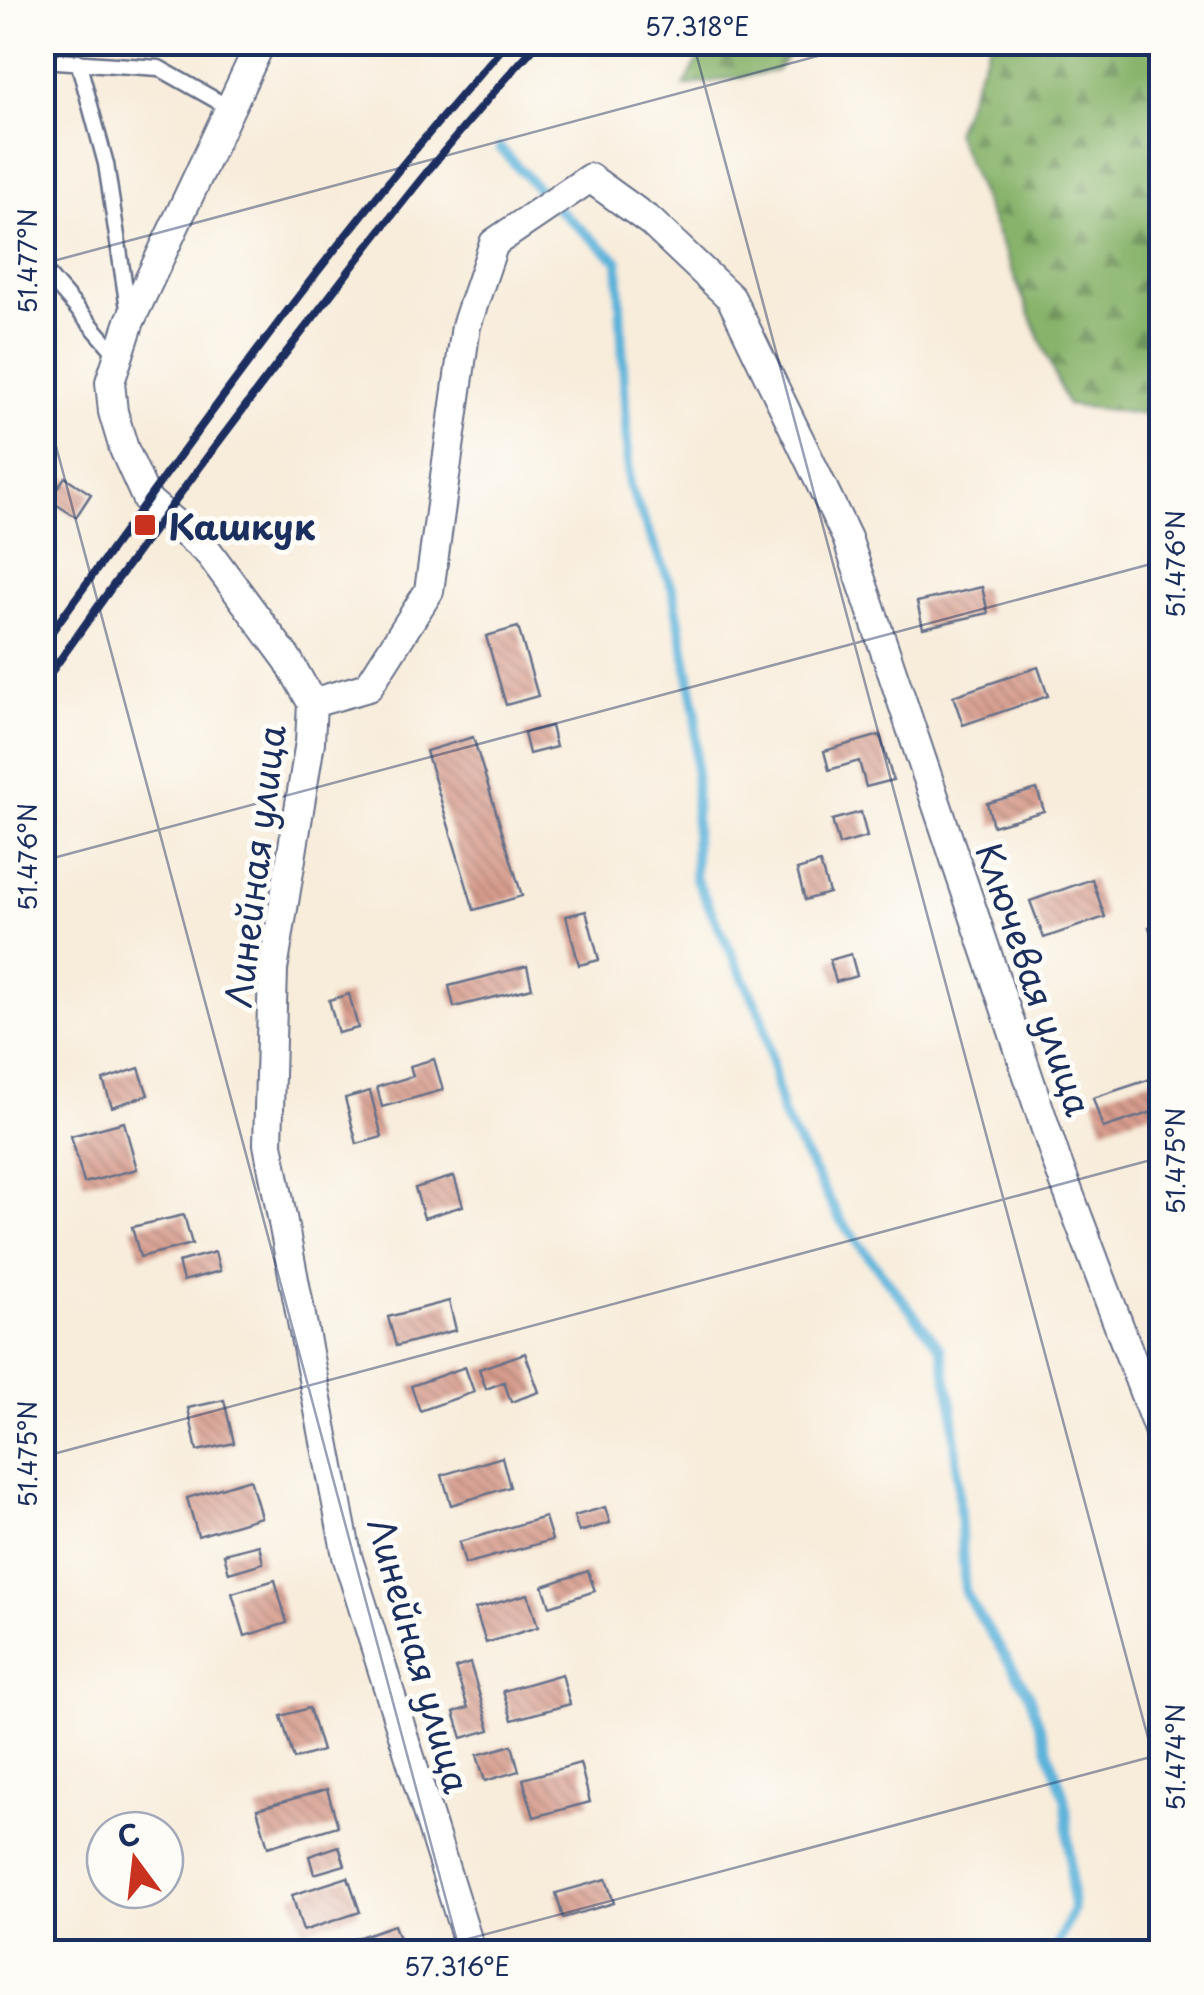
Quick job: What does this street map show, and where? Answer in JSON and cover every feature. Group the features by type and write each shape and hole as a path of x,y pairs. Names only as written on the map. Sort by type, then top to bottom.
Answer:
{"street":[{"name":"Линейная улица","path":"261,42 130,321 110,382 124,450 147,500 209,553 288,660 312,702 310,742 273,970 268,1144 347,1556 471,1952"},
{"name":"Ключевая улица","path":"312,702 368,688 430,591 466,326 494,244 590,178 651,222 730,298 847,538 1056,1162 1162,1440"}],"lane":[{"path":"42,60 158,68 228,107"},
{"path":"78,61 106,164 130,321"},
{"path":"42,268 117,355"}],"green space":[{"path":"707,42 799,43 776,71 684,86"},
{"path":"990,43 1161,43 1161,416 1067,405 955,132"}],"building":[{"path":"65,477 91,494 76,517 49,500"},
{"path":"982,587 988,613 923,628 917,602"},
{"path":"518,627 538,696 506,705 486,636"},
{"path":"1038,667 1048,696 963,725 953,696"},
{"path":"551,726 556,747 529,754 524,733"},
{"path":"880,735 893,780 866,787 859,761 829,770 824,751"},
{"path":"473,737 522,896 474,910 426,751"},
{"path":"1037,789 1044,811 993,826 987,803"},
{"path":"861,812 867,837 839,845 832,820"},
{"path":"820,863 829,893 805,900 797,870"},
{"path":"1092,879 1105,917 1044,938 1030,901"},
{"path":"586,911 599,960 579,965 566,916"},
{"path":"1162,923 1162,947 1156,949 1149,927"},
{"path":"851,954 857,976 836,982 830,960"},
{"path":"527,966 532,988 454,1007 449,986"},
{"path":"349,994 358,1028 338,1033 329,1000"},
{"path":"434,1059 443,1090 382,1107 377,1087 413,1076 410,1066"},
{"path":"139,1068 148,1095 112,1107 103,1080"},
{"path":"1157,1077 1162,1109 1103,1128 1093,1098"},
{"path":"370,1091 382,1137 357,1144 345,1098"},
{"path":"124,1122 137,1169 84,1183 71,1136"},
{"path":"454,1176 463,1206 424,1218 415,1188"},
{"path":"184,1215 192,1244 140,1257 132,1227"},
{"path":"215,1252 220,1271 183,1281 178,1262"},
{"path":"449,1301 456,1330 396,1346 388,1317"},
{"path":"525,1353 539,1392 511,1402 504,1382 486,1389 479,1369"},
{"path":"465,1367 474,1392 420,1411 411,1386"},
{"path":"224,1400 234,1443 197,1451 188,1408"},
{"path":"502,1457 510,1487 451,1505 442,1475"},
{"path":"250,1479 261,1517 198,1536 187,1498"},
{"path":"605,1507 610,1523 579,1532 574,1516"},
{"path":"545,1517 552,1540 465,1564 459,1542"},
{"path":"259,1545 263,1563 229,1573 224,1554"},
{"path":"588,1571 595,1591 550,1606 543,1586"},
{"path":"275,1580 287,1623 245,1636 232,1593"},
{"path":"528,1594 538,1627 486,1643 475,1609"},
{"path":"470,1663 490,1730 462,1738 454,1712 468,1708 455,1668"},
{"path":"562,1674 570,1704 512,1720 503,1691"},
{"path":"309,1708 322,1751 294,1759 281,1716"},
{"path":"512,1745 519,1771 485,1781 477,1755"},
{"path":"580,1763 590,1802 534,1817 523,1779"},
{"path":"327,1789 338,1826 268,1847 257,1809"},
{"path":"339,1846 345,1865 314,1874 309,1856"},
{"path":"348,1877 360,1912 303,1931 292,1895"},
{"path":"606,1879 614,1903 563,1918 556,1893"},
{"path":"394,1925 403,1949 335,1952 333,1946"}],"waterway":[{"path":"500,148 552,204 618,261 629,485 673,590 696,713 695,877 763,1019 782,1113 841,1221 941,1349 953,1409 965,1593 1028,1692 1066,1802 1073,1910 1054,1952"}],"railway":[{"path":"42,645 325,262 508,42"},
{"path":"42,685 348,272 454,139 539,42"}],"place":[{"name":"Кашкук","path":"145,525"}]}
